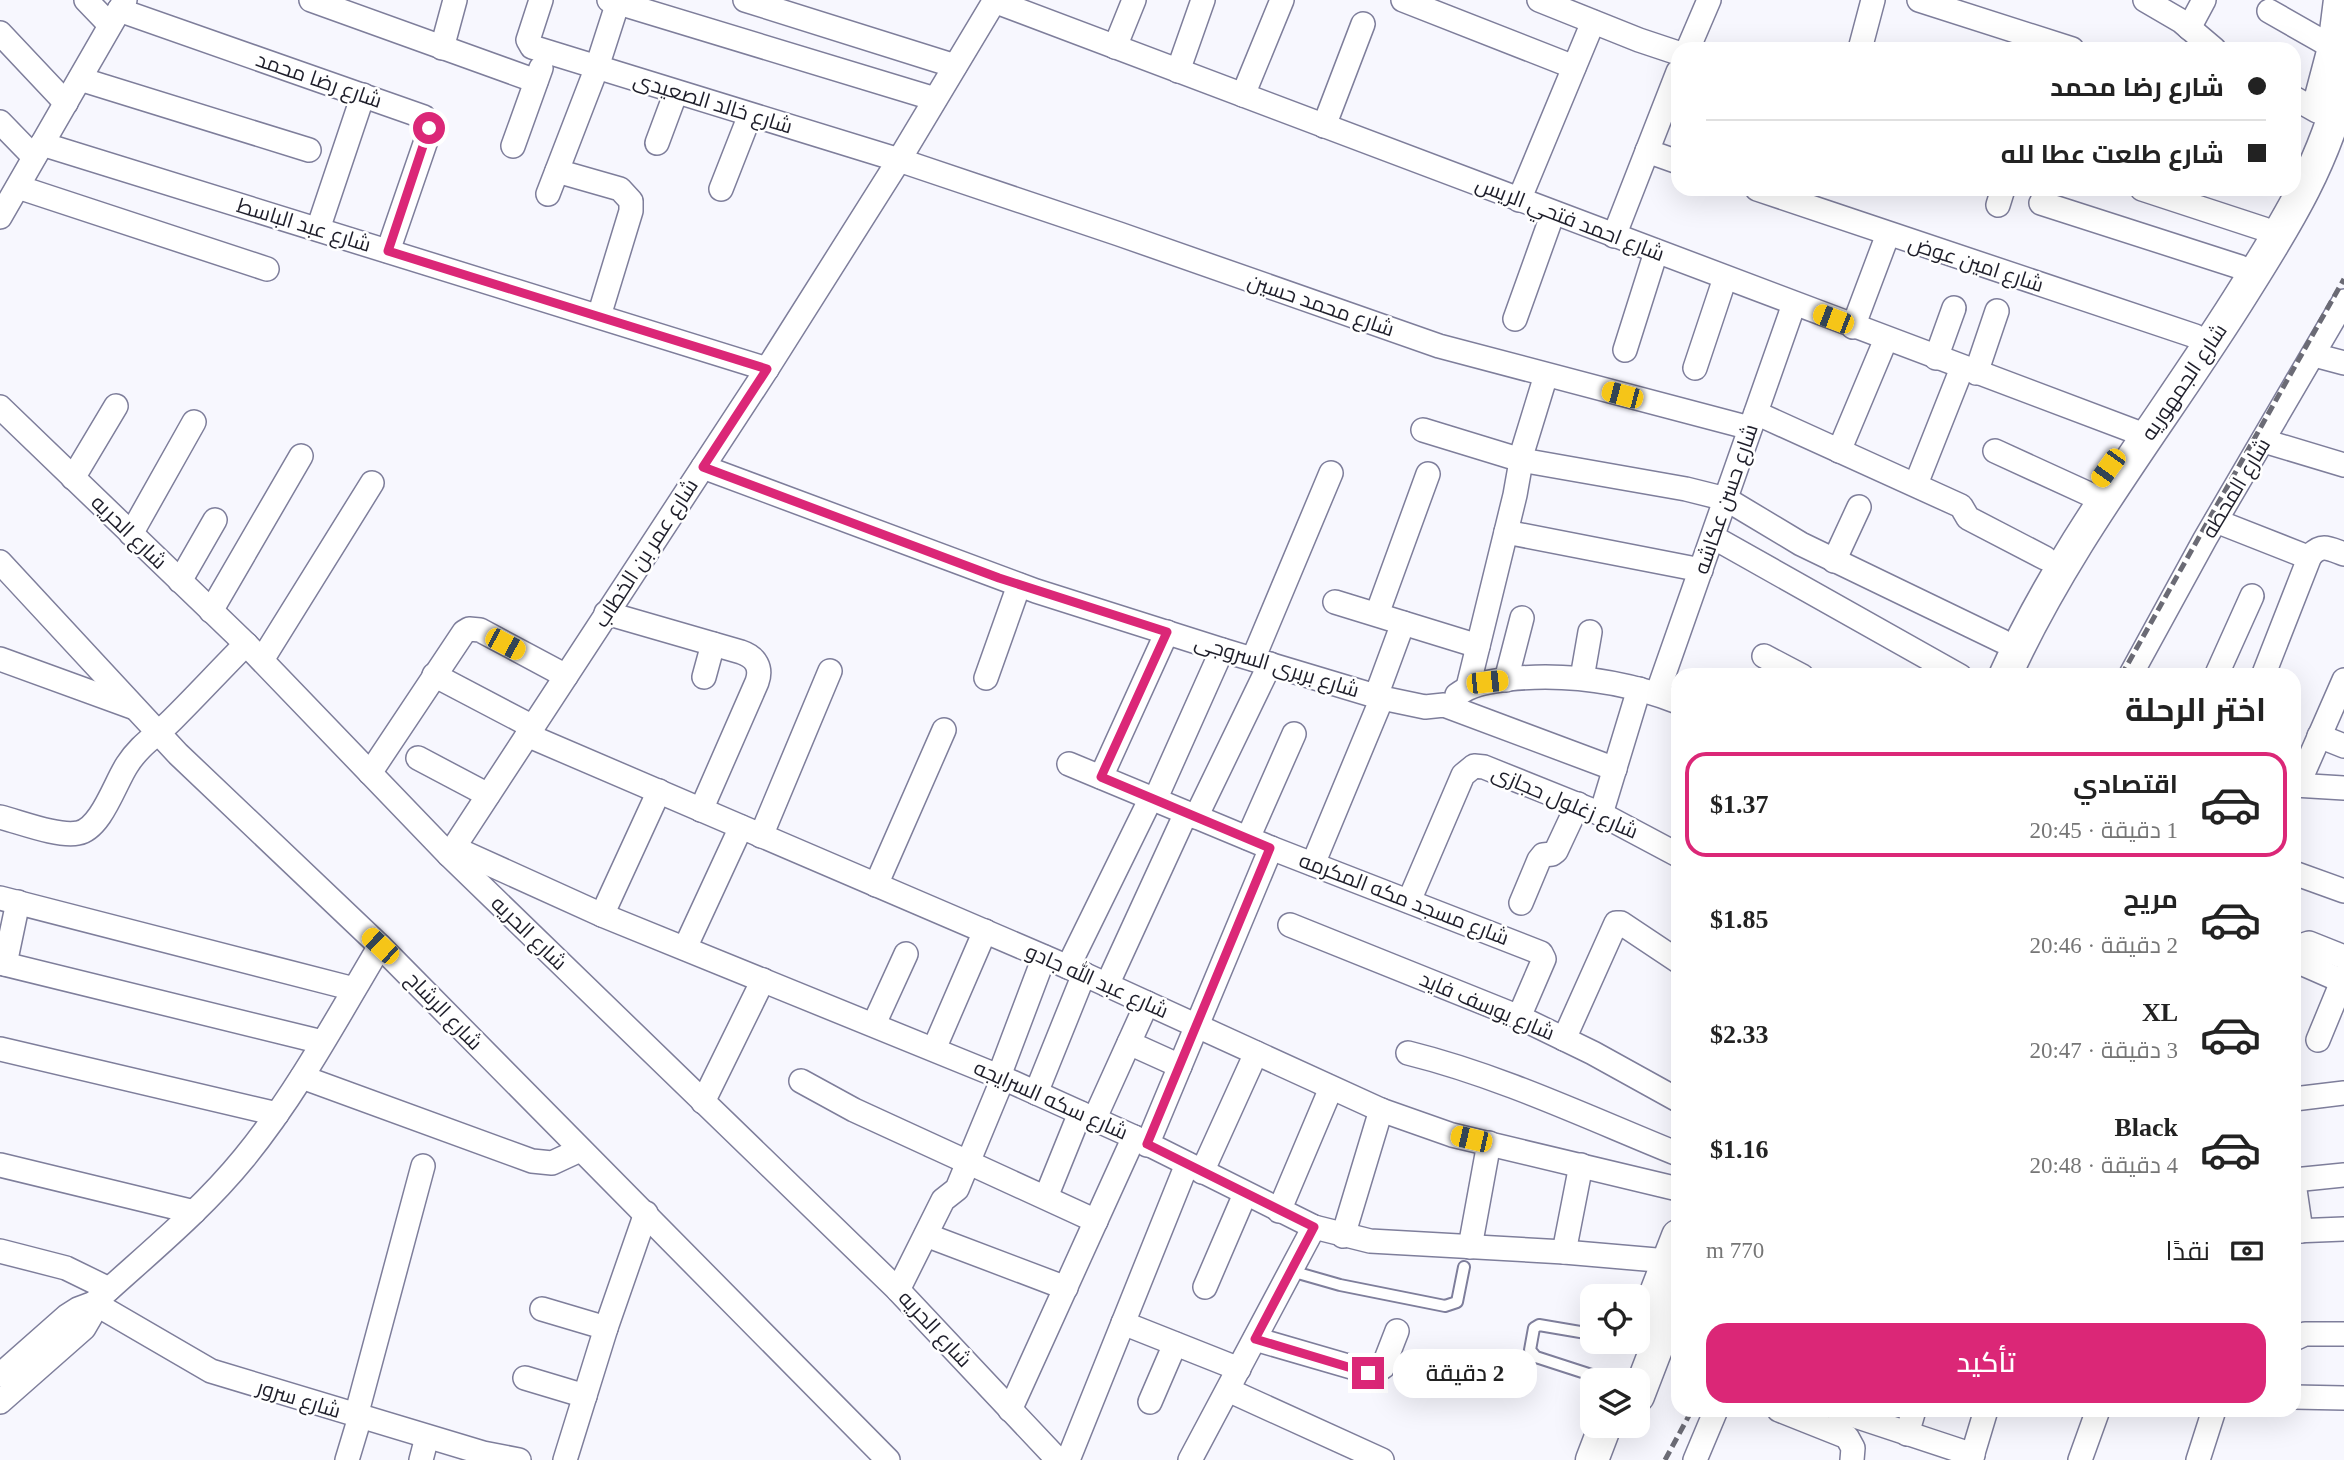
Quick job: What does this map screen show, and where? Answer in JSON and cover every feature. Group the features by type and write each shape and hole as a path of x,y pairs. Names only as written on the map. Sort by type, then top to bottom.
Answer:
{"main road":[{"name":"شارع الجمهوريه","path":"2304,178 2306,105 2334,48 2340,0"},
{"name":"شارع الجمهوريه","path":"2304,178 2344,80"},
{"name":"شارع الجمهوريه","path":"2009,668 2063,565 2196,336 2264,229 2290,196"},
{"name":"شارع الجمهوريه","path":"1990,668 2045,558 2089,494 2211,343 2294,196"},
{"path":"1650,1307 1671,1253"},
{"path":"1649,1368 1671,1310"},
{"path":"1592,1460 1600,1438"},
{"path":"1614,1460 1622,1438"}],"street":[{"path":"0,217 118,12 86,0"},
{"path":"311,0 536,80"},
{"path":"442,48 455,0"},
{"path":"513,146 536,80 538,48 528,38 541,0"},
{"path":"745,0 955,66"},
{"path":"1115,47 1134,0"},
{"path":"1178,71 1203,0"},
{"path":"1243,95 1282,0"},
{"path":"1403,0 1574,68"},
{"path":"1539,0 1671,50"},
{"path":"1691,42 1709,0"},
{"path":"1862,42 1872,0"},
{"path":"1919,0 2050,42"},
{"path":"2145,0 2206,42"},
{"path":"2189,28 2204,0"},
{"path":"548,194 597,67 614,1 935,99"},
{"name":"شارع عمر بن الخطاب","path":"452,851 767,369 899,160 995,1"},
{"name":"شارع احمد فتحي الريس","path":"995,1 2139,434"},
{"path":"2269,11 2334,48"},
{"name":"شارع رضا محمد","path":"118,12 421,115 429,124 429,132 388,251"},
{"path":"1519,200 1593,22"},
{"path":"1324,126 1363,23"},
{"path":"0,33 66,103"},
{"name":"شارع خالد الصعيدى","path":"538,48 899,160"},
{"path":"80,79 309,150"},
{"path":"1614,236 1671,90"},
{"path":"657,143 676,92"},
{"path":"318,229 363,95"},
{"path":"721,189 750,115"},
{"path":"0,122 38,150"},
{"name":"شارع عبد الباسط","path":"38,150 318,229 767,369"},
{"path":"1647,151 1671,160"},
{"name":"شارع محمد حسين","path":"899,160 1400,333 1546,375 1753,421 1839,451 1916,484 1961,506 1970,520 2045,558"},
{"path":"557,171 620,189 631,201 631,211 598,316"},
{"path":"18,187 267,269"},
{"name":"شارع امين عوض","path":"1777,196 2196,336"},
{"path":"2163,196 2264,229"},
{"path":"2041,203 2240,267"},
{"path":"1516,319 1553,213"},
{"path":"1853,327 1888,234"},
{"path":"1625,350 1656,252"},
{"path":"1695,368 1725,278"},
{"name":"شارع المحطه","path":"2134,668 2344,301"},
{"name":"شارع حسن عكاشه","path":"1601,814 1615,769 1658,695 1794,304"},
{"path":"1936,358 1954,308"},
{"path":"1916,484 1997,310"},
{"path":"1839,451 1886,339"},
{"path":"2314,355 2344,363"},
{"path":"1468,687 1521,460 1546,375"},
{"path":"74,478 116,406"},
{"name":"شارع الحريه","path":"0,407 211,611 248,653 898,1290 1058,1460"},
{"path":"131,534 194,422"},
{"path":"1423,430 1521,460 1686,489 1726,499 1834,561 2002,640"},
{"path":"2264,442 2344,465"},
{"path":"1995,451 2089,494"},
{"path":"211,611 301,456"},
{"name":"شارع بربرى السروجى","path":"703,467 1019,585 1379,697 1425,708 1444,705 1615,769"},
{"path":"1107,985 1147,898 1191,815 1262,662 1331,473"},
{"path":"1377,614 1428,474"},
{"path":"0,817 59,832 78,833 90,827 98,818 126,766 143,743 248,653 372,483"},
{"path":"1834,561 1859,507"},
{"path":"180,581 215,520"},
{"path":"2216,521 2309,556"},
{"path":"1506,532 1701,570"},
{"path":"1713,537 1946,668"},
{"path":"2266,668 2309,556 2322,547 2344,554"},
{"name":"شارع الرشاح","path":"0,562 134,708 165,726 888,1460"},
{"path":"986,678 1019,585"},
{"path":"2220,668 2252,596"},
{"path":"1335,602 1478,646"},
{"path":"606,614 748,654 757,663 759,676 701,810"},
{"path":"1506,680 1522,618"},
{"path":"1313,864 1379,697 1403,623"},
{"path":"370,773 460,635 469,629 480,630 566,676"},
{"path":"1101,777 1167,632"},
{"path":"1583,678 1590,632"},
{"path":"704,677 713,644"},
{"path":"1035,1093 1076,971 1112,880 1222,650"},
{"path":"1764,656 1787,668"},
{"path":"0,659 134,708"},
{"path":"685,948 751,831 831,671"},
{"name":"شارع عبد الله جادو","path":"434,675 530,731 659,791 1076,971 1381,1110 1452,1135 1671,1187"},
{"path":"1444,705 1468,687 1544,677 1583,678 1658,695"},
{"path":"2301,774 2344,680"},
{"path":"876,885 944,730"},
{"path":"1248,838 1294,734"},
{"path":"2319,736 2344,746"},
{"path":"418,758 488,795"},
{"name":"شارع مسجد مكه المكرمه","path":"1069,764 1270,848 1544,955 1518,1017"},
{"name":"شارع زغلول حجازى","path":"1409,901 1463,775 1469,768 1484,767 1578,804 1671,851"},
{"path":"2301,785 2344,788"},
{"path":"602,915 659,791"},
{"path":"1521,903 1539,860 1543,855 1556,851 1578,804"},
{"path":"1010,1410 1096,1221 1180,1066 1270,848"},
{"name":"شارع سكه السرايجه","path":"452,851 1001,1077 1140,1141 1314,1227 1343,1236 1467,1257 1671,1248"},
{"path":"2301,876 2344,891"},
{"path":"1112,880 1147,898"},
{"path":"322,1042 2,964 9,900 354,989"},
{"path":"1564,1039 1616,923 1621,923 1671,956"},
{"name":"شارع يوسف فايد","path":"1290,925 1518,1017 1671,1096"},
{"path":"934,1049 985,931"},
{"path":"2301,949 2309,943 2344,957"},
{"path":"6,1363 66,1316 102,1296 194,1212 243,1159 302,1077 380,946"},
{"path":"874,1024 906,954"},
{"path":"898,1290 943,1200 957,1189 969,1163 1044,957"},
{"path":"2301,962 2343,979 2318,1040"},
{"path":"704,1101 764,980"},
{"path":"1045,1197 1129,1043 1147,1003"},
{"path":"1129,1043 1180,1066"},
{"path":"0,1049 277,1114"},
{"path":"1068,1460 1123,1323 1195,1168 1256,1053"},
{"path":"1408,1054 1490,1078 1671,1151"},
{"path":"302,1077 532,1161 552,1163 580,1150"},
{"path":"801,1082 854,1110 1096,1221"},
{"path":"1279,1211 1331,1088"},
{"path":"2301,1098 2344,1093"},
{"path":"1343,1236 1381,1110"},
{"path":"1467,1257 1489,1143"},
{"path":"0,1165 194,1212"},
{"path":"1564,1252 1581,1165"},
{"path":"346,1460 423,1166"},
{"path":"2301,1181 2344,1175"},
{"path":"1205,1287 1245,1194"},
{"path":"565,1460 606,1328 646,1213"},
{"path":"1190,1460 1314,1227"},
{"path":"2301,1231 2344,1229"},
{"path":"926,1235 1066,1288"},
{"name":"شارع سرور","path":"0,1251 66,1268 189,1360 211,1371 483,1453 519,1460"},
{"path":"0,1402 84,1328 102,1296"},
{"path":"542,1309 606,1328"},
{"path":"1123,1323 1239,1369"},
{"path":"1255,1339 1372,1373 1383,1367 1397,1331"},
{"path":"2301,1336 2344,1334"},
{"path":"1150,1402 1175,1344"},
{"path":"525,1378 585,1396"},
{"path":"1228,1390 1382,1460"},
{"path":"2301,1397 2344,1398"},
{"path":"1704,1458 1714,1417"},
{"path":"1797,1417 1847,1437 1853,1448 1852,1460"},
{"path":"1857,1417 1972,1458 1984,1417"},
{"path":"1907,1434 1912,1417"},
{"path":"2080,1460 2095,1417"},
{"path":"2198,1460 2212,1417"},
{"path":"421,1460 428,1437"}],"lane":[{"path":"1291,1271 1340,1285 1446,1306 1457,1302 1467,1257"},
{"path":"1580,1332 1539,1325 1534,1328 1530,1350 1536,1357 1580,1371"}],"railway":[{"path":"2125,668 2344,279"},
{"path":"1665,1460 1688,1417"}],"route":[{"path":"429,128 388,251 767,369 703,467 999,578 1167,632 1101,777 1270,848 1147,1144 1314,1227 1255,1339 1368,1373"}]}
